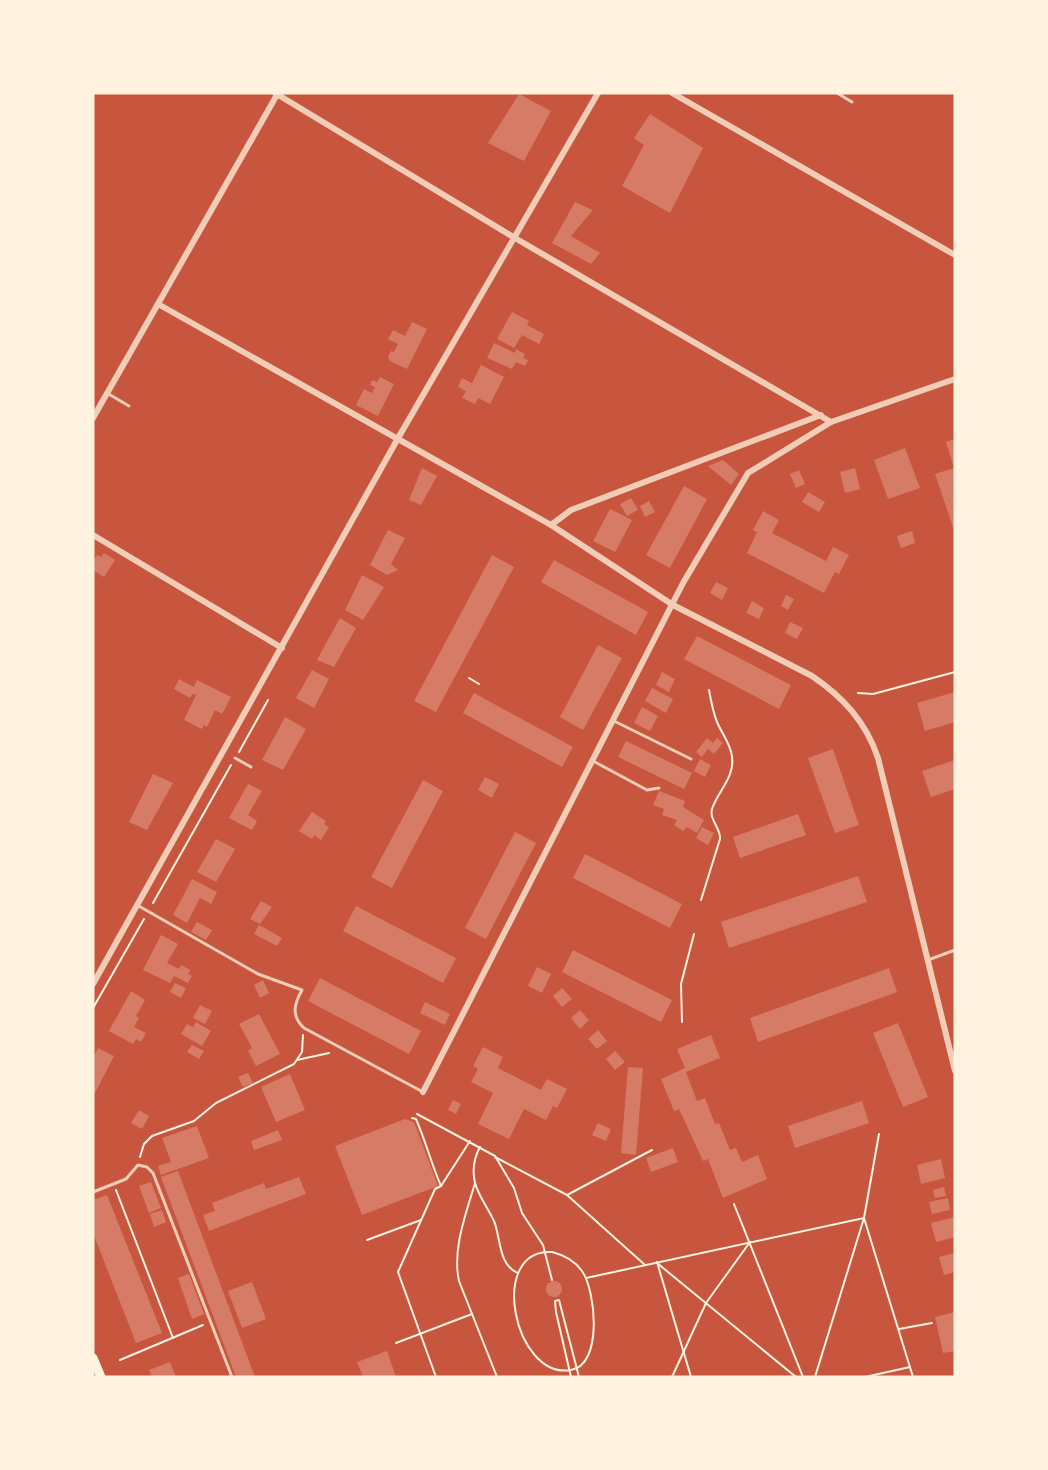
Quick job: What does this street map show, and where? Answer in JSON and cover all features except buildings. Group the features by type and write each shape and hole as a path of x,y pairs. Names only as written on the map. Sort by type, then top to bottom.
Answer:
{"main road":[{"path":"93,1358 101,1377"}],"street":[{"path":"93,984 397,440 598,93"},
{"path":"672,93 955,255"},
{"path":"93,418 277,94 515,238 831,422"},
{"path":"158,304 551,525 673,604 812,676 832,690 860,721 879,758 953,1052 955,1071"},
{"path":"423,1092 673,604 748,473 831,422 955,379"},
{"path":"551,525 571,510 821,415"},
{"path":"93,535 282,648"}],"lane":[{"path":"837,93 852,102"},
{"path":"107,393 129,406"},
{"path":"614,721 691,759"},
{"path":"235,758 251,767"},
{"path":"592,761 647,790 659,788"},
{"path":"137,905 258,974 302,990 294,1008 298,1023 423,1092"},
{"path":"928,960 955,950"},
{"path":"93,1192 126,1179 138,1165 147,1167 156,1178 232,1377"}],"path":[{"path":"858,693 873,694 955,672"},
{"path":"469,678 479,684"},
{"path":"701,900 720,840 720,830 712,818 712,809 731,772 733,762 730,746 715,717 709,690"},
{"path":"93,1008 268,700"},
{"path":"682,1023 681,984 694,934"},
{"path":"138,1165 144,1144 152,1136 194,1121 210,1106 290,1067 302,1052 304,1028"},
{"path":"297,1060 329,1053"},
{"path":"417,1114 567,1195 645,1265"},
{"path":"412,1118 416,1119 430,1151 429,1157 441,1186"},
{"path":"815,1377 864,1218 879,1134"},
{"path":"436,1377 398,1272 435,1189 441,1186 470,1141"},
{"path":"480,1147 475,1157 475,1183 456,1260 459,1281 497,1377"},
{"path":"567,1195 652,1150"},
{"path":"495,1156 514,1188 522,1213 545,1251 552,1280"},
{"path":"475,1183 494,1222 507,1263 511,1270 518,1273"},
{"path":"113,1185 173,1338"},
{"path":"735,1204 803,1377"},
{"path":"586,1278 864,1218"},
{"path":"864,1218 913,1377"},
{"path":"367,1240 421,1220"},
{"path":"672,1377 706,1303 750,1242"},
{"path":"545,1251 568,1258 586,1278 594,1310 594,1331 589,1350 577,1369 569,1371 551,1367 524,1340 516,1321 514,1302 518,1273 533,1256 545,1251"},
{"path":"657,1262 796,1377"},
{"path":"657,1262 691,1377"},
{"path":"571,1377 556,1312 555,1301 559,1300 579,1377"},
{"path":"396,1343 472,1314"},
{"path":"120,1360 211,1322"},
{"path":"898,1329 932,1323"},
{"path":"865,1377 910,1367"}]}
